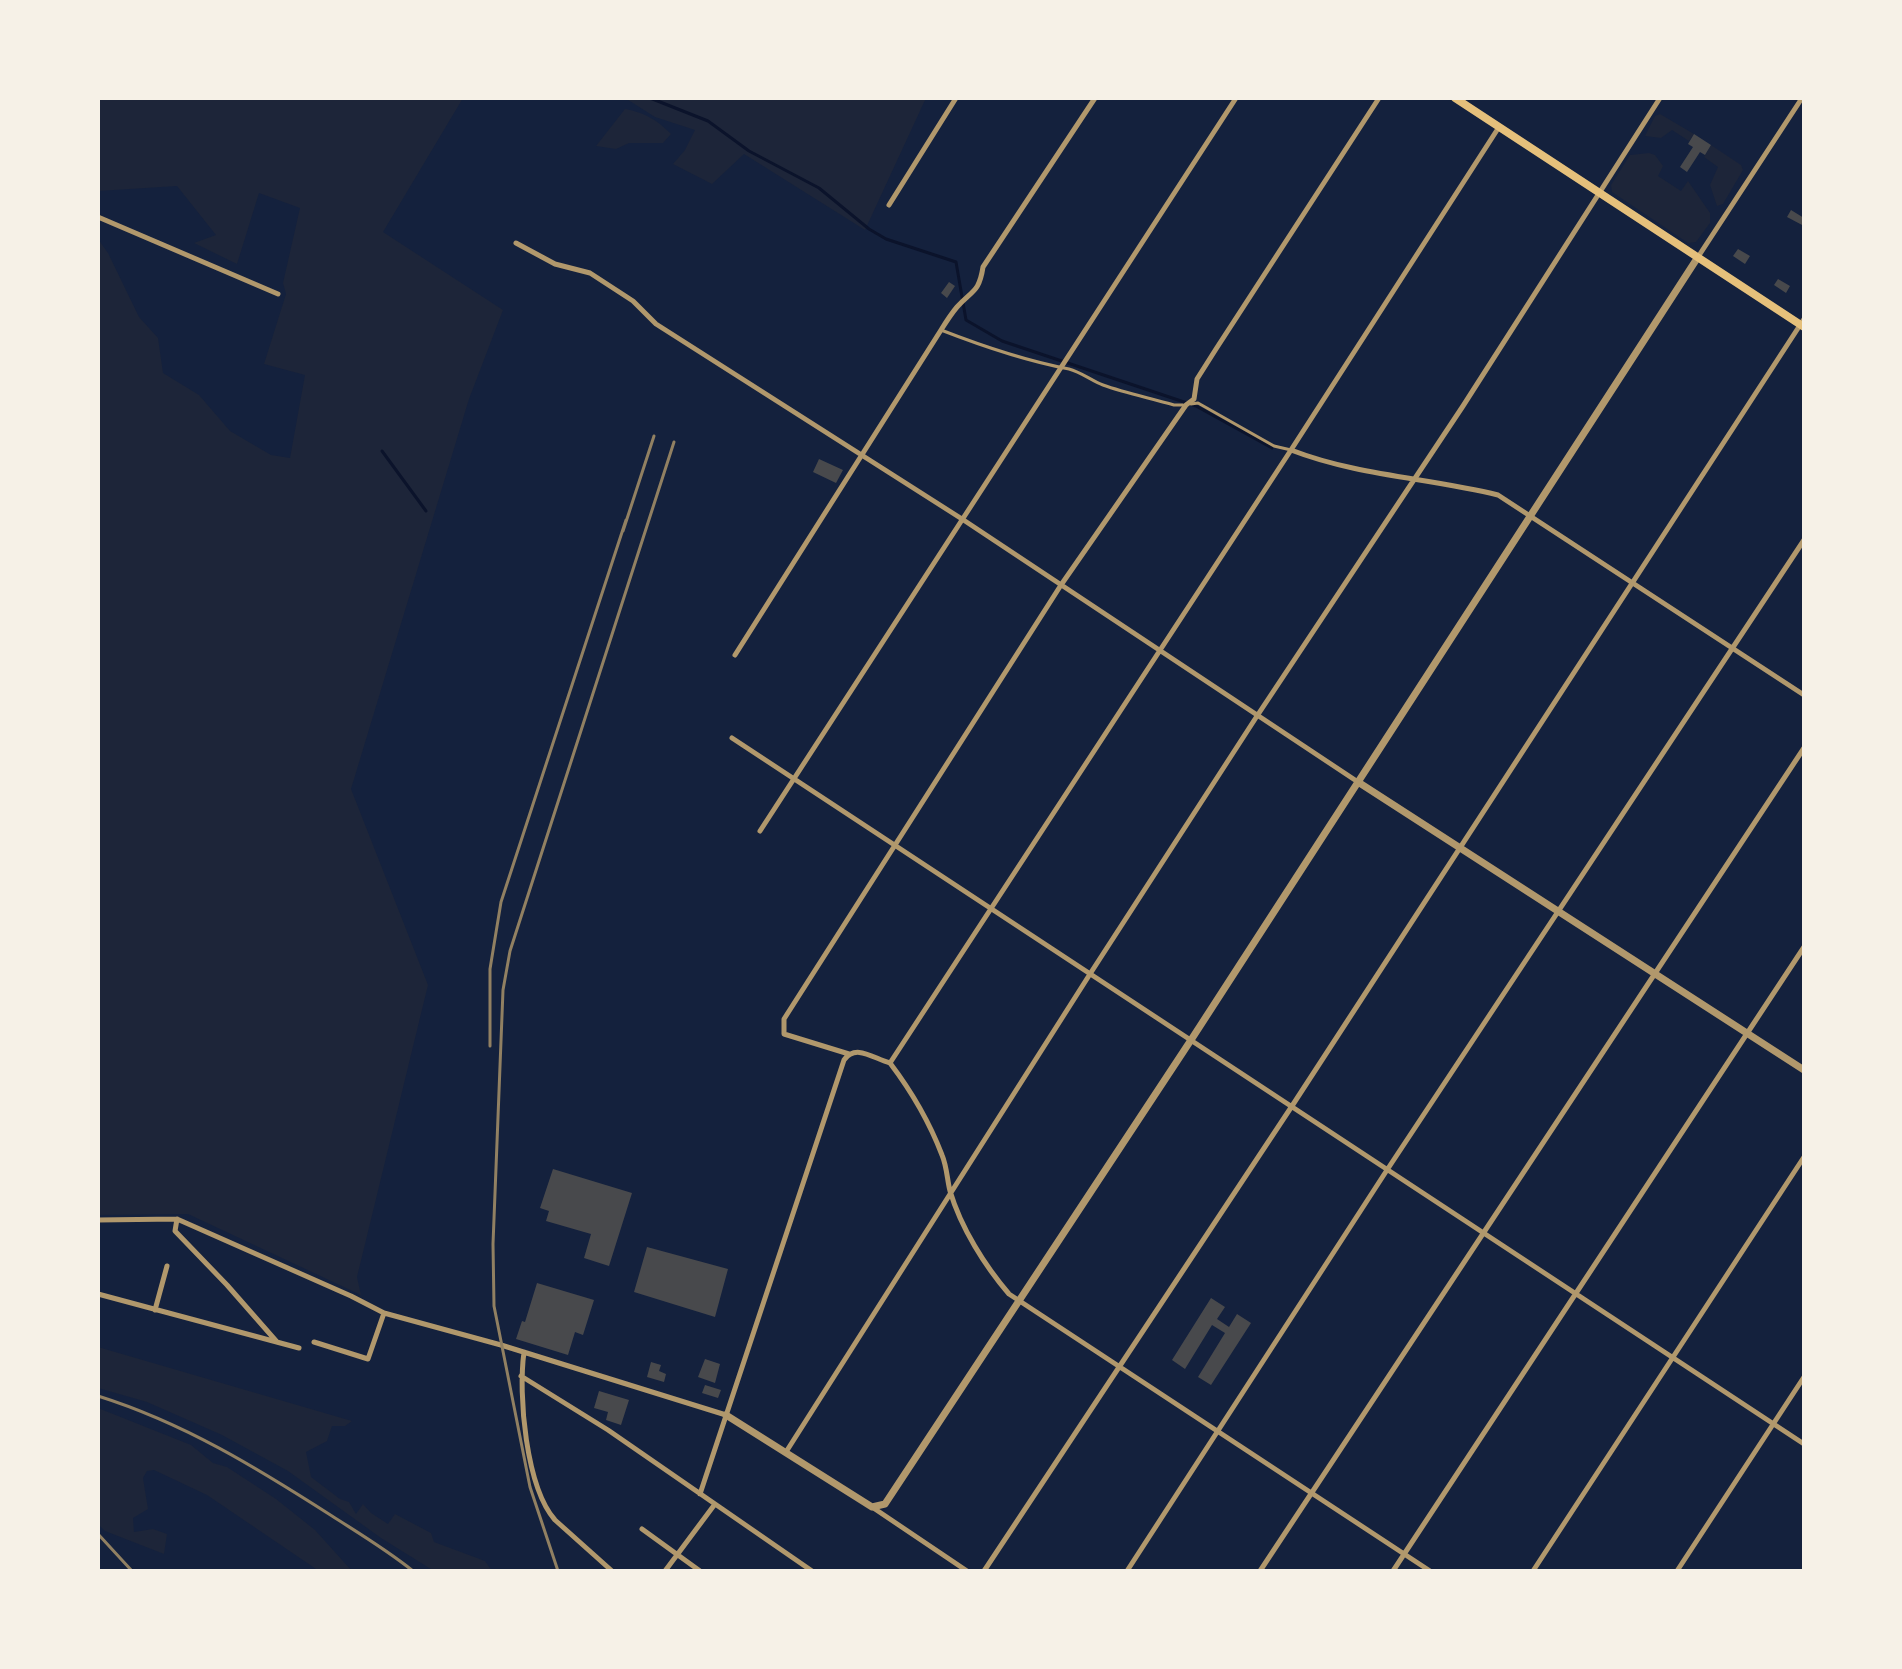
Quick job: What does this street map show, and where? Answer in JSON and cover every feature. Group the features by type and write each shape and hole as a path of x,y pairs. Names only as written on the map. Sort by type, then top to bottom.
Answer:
{"main road":[{"path":"1455,98 1803,324"}],"street":[{"path":"889,205 956,98"},
{"path":"735,655 941,330 959,304 974,293 983,267 1095,98"},
{"path":"760,831 1236,98"},
{"path":"1379,98 1197,379 1194,399 1186,405 1061,585 893,845 784,1019 784,1034 849,1054 864,1053 890,1063 922,1109 944,1158 950,1191 976,1245 999,1283 1018,1303 1430,1571"},
{"path":"786,1452 1090,974 1660,98"},
{"path":"872,1507 885,1504 1018,1303 1802,98"},
{"path":"890,1063 1499,127"},
{"path":"98,217 278,294"},
{"path":"516,243 555,264 590,273 612,286 656,324 962,519 1257,716 1804,1070"},
{"path":"984,1571 1803,324"},
{"path":"1291,450 1318,460 1498,495 1804,695"},
{"path":"1127,1571 1387,1170 1804,540"},
{"path":"732,738 1804,1444"},
{"path":"1260,1571 1804,748"},
{"path":"1393,1571 1804,947"},
{"path":"700,1494 840,1068 849,1054"},
{"path":"1533,1571 1804,1157"},
{"path":"177,1219 175,1231 277,1343"},
{"path":"98,1220 177,1219 384,1313 524,1352 726,1415 967,1571"},
{"path":"155,1310 167,1266"},
{"path":"98,1294 299,1348"},
{"path":"314,1342 368,1359 384,1313"},
{"path":"524,1352 521,1376 525,1432 539,1492 548,1513 612,1571"},
{"path":"521,1376 608,1430 812,1571"},
{"path":"1677,1571 1804,1377"},
{"path":"665,1571 715,1504"},
{"path":"642,1529 700,1571"}],"lane":[{"path":"941,330 1059,370 1069,369 1103,385 1174,405 1198,403 1274,446 1291,450"}],"shaded area":[{"path":"98,98 463,98 383,232 503,310 469,399 351,789 428,985 357,1277 361,1295 188,1214 98,1215 98,239 139,317 158,338 163,373 199,395 230,431 271,455 290,458 305,375 264,364 286,294 283,283 300,208 259,193 237,264 194,243 216,235 177,186 98,191"},
{"path":"625,98 926,98 865,230 744,154 712,184 673,164 685,150 695,130 655,117"},
{"path":"625,109 650,117 671,134 663,143 629,143 616,149 596,146"},
{"path":"1660,114 1694,134 1689,141 1672,130 1661,138 1645,136 1655,116"},
{"path":"1711,145 1741,165 1743,170 1723,204 1717,206 1710,185 1718,167 1704,157"},
{"path":"1630,155 1655,155 1663,166 1658,176 1681,191 1688,181 1710,213 1710,223 1696,242 1688,243 1612,192 1611,185"},
{"path":"98,1347 352,1421 345,1426 332,1426 327,1441 306,1452 311,1477 340,1499 349,1502 356,1514 363,1504 388,1524 395,1514 431,1533 434,1542 485,1561 492,1571 434,1571 381,1538 288,1471 222,1435 147,1402 98,1388"},
{"path":"98,1408 191,1445 213,1463 227,1467 276,1499 315,1530 352,1571 319,1571 207,1495 154,1470 147,1471 143,1478 148,1509 133,1518 134,1532 153,1529 167,1534 164,1554 105,1531 98,1524"}],"building":[{"path":"1694,134 1711,145 1705,155 1700,152 1687,172 1680,167 1693,147 1688,144"},
{"path":"1791,210 1804,218 1804,226 1787,217"},
{"path":"1738,249 1750,256 1745,264 1733,256"},
{"path":"1778,279 1790,286 1786,293 1774,285"},
{"path":"949,282 955,286 947,298 941,293"},
{"path":"819,459 843,470 836,483 813,472"},
{"path":"553,1169 632,1193 609,1266 584,1258 591,1234 546,1221 549,1211 540,1208"},
{"path":"647,1247 728,1269 715,1317 634,1292"},
{"path":"537,1283 594,1300 583,1335 575,1332 568,1355 516,1339 522,1321 525,1322"},
{"path":"1211,1298 1225,1307 1217,1319 1229,1327 1237,1314 1251,1323 1211,1385 1198,1377 1225,1333 1212,1325 1185,1369 1172,1360"},
{"path":"705,1359 720,1364 715,1383 698,1377"},
{"path":"651,1362 661,1365 659,1371 666,1374 664,1382 647,1377"},
{"path":"705,1385 721,1390 718,1398 702,1393"},
{"path":"599,1391 629,1400 621,1425 606,1420 608,1412 594,1408"}],"waterway":[{"path":"650,98 708,121 749,151 819,188 886,239 956,262 966,320 1002,341 1196,406 1272,448"},
{"path":"382,451 426,511"}],"railway":[{"path":"623,531 654,436"},
{"path":"558,1571 530,1487 494,1306 493,1244 503,990 510,951 674,442"},
{"path":"490,1046 490,969 501,902 626,520"},
{"path":"98,1396 160,1419 248,1464 373,1542 413,1571"},
{"path":"98,1534 132,1571"}]}
